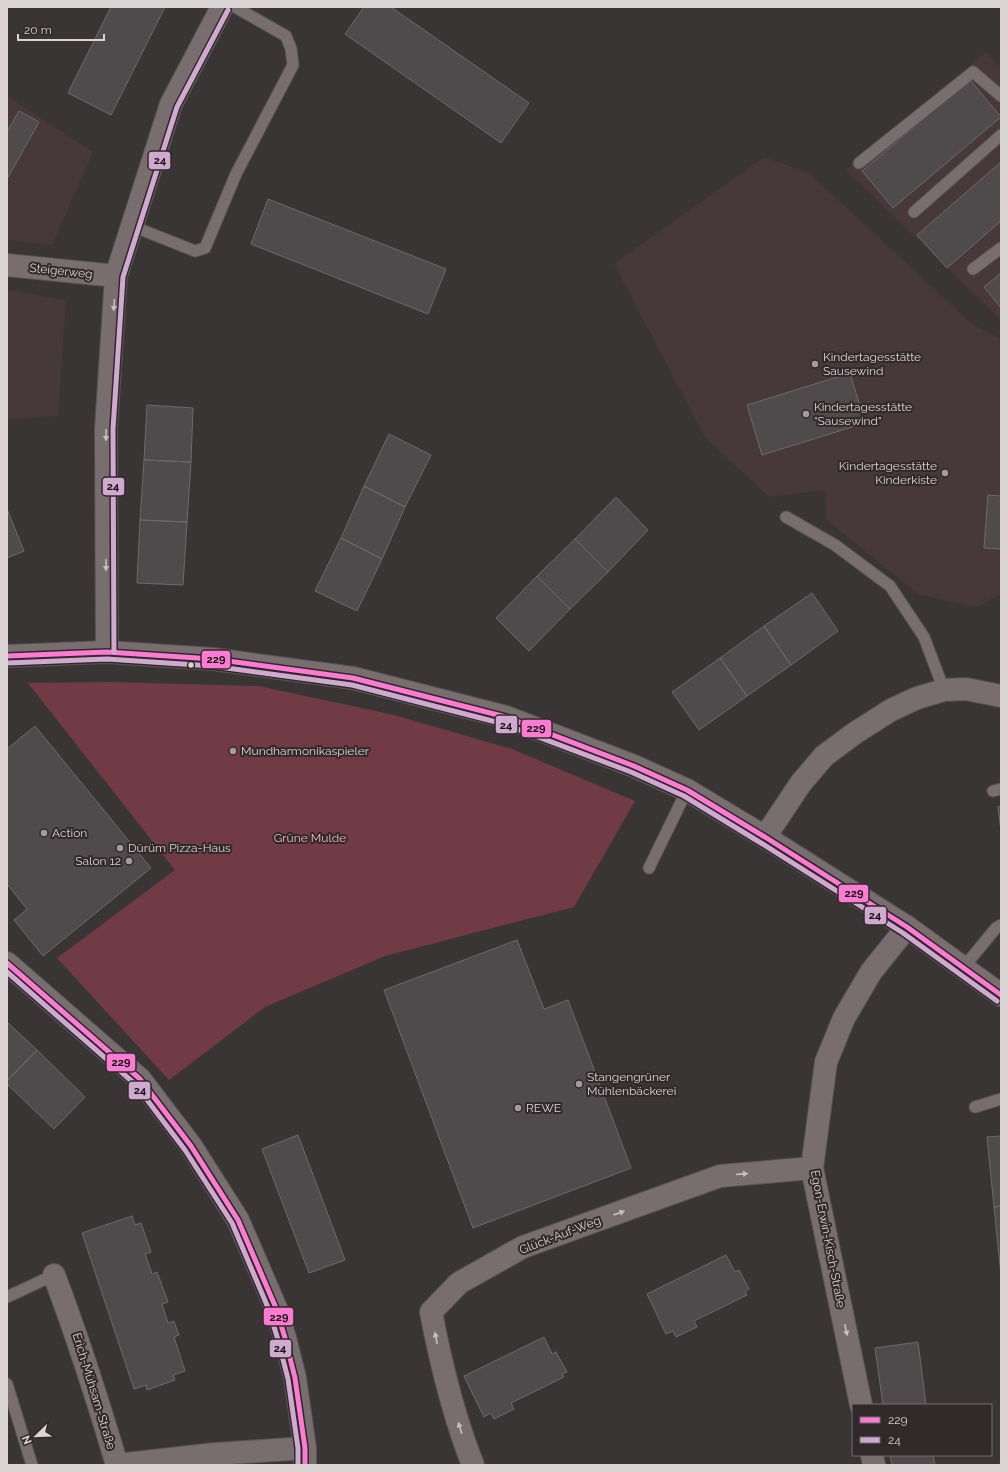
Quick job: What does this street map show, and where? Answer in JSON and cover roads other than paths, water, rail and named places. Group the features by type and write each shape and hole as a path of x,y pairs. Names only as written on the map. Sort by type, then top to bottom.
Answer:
{"street":[{"path":"107,652 106,429 116,276 171,104 222,7"},
{"name":"Steigerweg","path":"7,265 116,276"},
{"path":"7,656 107,652 213,659 353,678 506,717 634,766 687,790 765,837 907,927 1001,995"},
{"path":"765,837 801,783 824,756 855,733 891,710 917,698 944,690 966,689 1001,696"},
{"name":"Egon-Erwin-Kisch-Straße","path":"861,1404 812,1168 826,1062 844,1018 871,972 907,927"},
{"name":"Erich-Mühsam-Straße","path":"7,963 140,1079 191,1146 238,1220 276,1308 295,1378 305,1456 215,1454 116,1465 93,1384 54,1275"},
{"name":"Glück-Auf-Weg","path":"473,1465 466,1448 444,1376 431,1312 459,1283 523,1247 720,1176 812,1168"}],"lane":[{"path":"132,226 195,250 205,248 236,174 293,65 291,49 286,36 235,7"},
{"path":"858,163 973,72 1001,96"},
{"path":"914,212 1001,135"},
{"path":"973,269 1001,248"},
{"path":"786,517 835,544 890,586 924,637 944,690"},
{"path":"649,868 687,790"},
{"path":"963,968 996,928 1001,925"},
{"path":"975,1107 1001,1099"},
{"path":"7,1297 54,1275"},
{"path":"7,1384 32,1465"}],"place":[{"name":"Kindertagesstätte Sausewind","path":"815,364"},
{"name":"Kindertagesstätte \"Sausewind\"","path":"806,414"},
{"name":"Kindertagesstätte Kinderkiste","path":"945,473"},
{"name":"Mundharmonikaspieler","path":"233,751"},
{"name":"Action","path":"44,833"},
{"name":"Dürüm Pizza-Haus","path":"120,848"},
{"name":"Salon 12","path":"129,861"},
{"name":"Stangengrüner Mühlenbäckerei","path":"579,1084"},
{"name":"REWE","path":"518,1108"}],"park label":[{"name":"Grüne Mulde","path":"310,838"}]}
